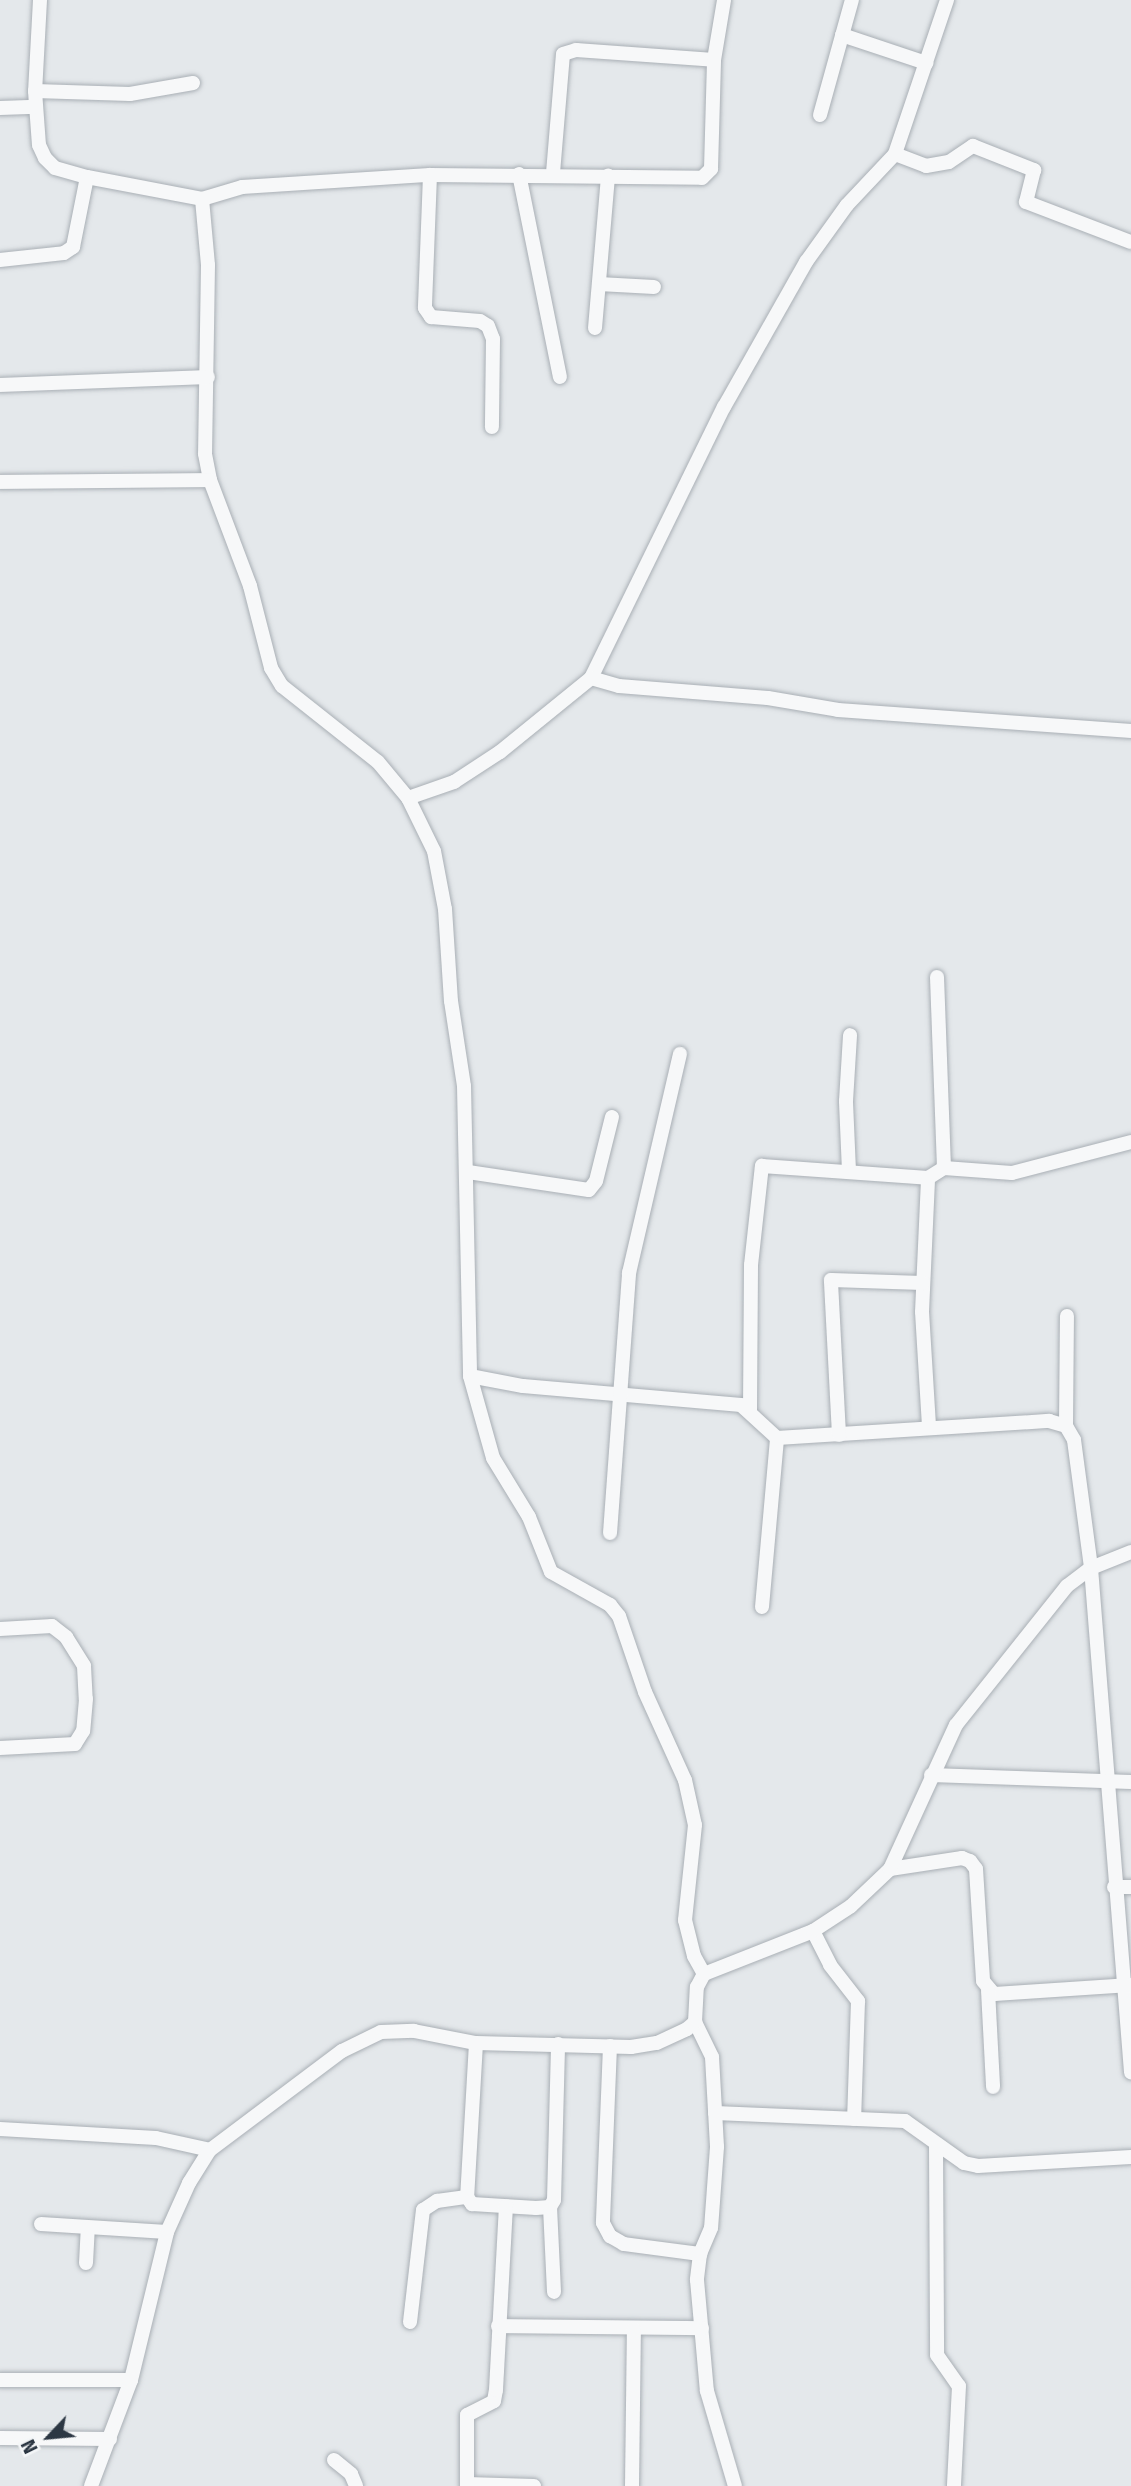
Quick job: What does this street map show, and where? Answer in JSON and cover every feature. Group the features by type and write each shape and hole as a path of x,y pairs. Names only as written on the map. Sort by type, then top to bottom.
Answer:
{"street":[{"path":"40,0 35,91 45,158 55,168 87,177 202,199 242,187 430,175 553,173 687,180 702,178 711,169 715,60 723,0"},
{"path":"820,115 852,0"},
{"path":"408,798 454,782 500,752 591,678 724,407 806,262 848,205 895,154 947,0"},
{"path":"842,35 926,63"},
{"path":"553,173 563,54 576,50 715,60"},
{"path":"35,91 130,94 193,83"},
{"path":"0,108 36,107"},
{"path":"895,154 926,166 949,162 972,146 1034,170 1026,202 1131,242"},
{"path":"519,174 560,377"},
{"path":"430,175 425,309 431,317 480,321 488,326 493,339 492,427"},
{"path":"594,328 608,176"},
{"path":"0,260 64,253 73,247 87,177"},
{"path":"202,199 208,377 205,454 210,480 250,586 271,668 282,686 355,741 408,798 441,877 450,1001 464,1086 471,1376 493,1458 529,1517 551,1572 610,1605 619,1616 645,1692 685,1780 695,1825 685,1920 694,1956 704,1974"},
{"path":"598,284 654,287"},
{"path":"0,385 208,377"},
{"path":"0,482 210,480"},
{"path":"591,678 620,686 768,698 838,710 1131,731"},
{"path":"937,977 944,1168"},
{"path":"849,1171 846,1101 850,1035"},
{"path":"610,1533 629,1273 680,1054"},
{"path":"468,1172 589,1190 596,1181 612,1117"},
{"path":"750,1410 751,1265 762,1166 928,1178 944,1168 1012,1173 1056,1165 1131,1142"},
{"path":"928,1178 923,1283 929,1426"},
{"path":"839,1435 831,1280 923,1283"},
{"path":"1067,1316 1066,1426 1074,1440 1091,1568 1114,1888 1127,1985 1131,2072"},
{"path":"471,1376 619,1395 741,1405 750,1410 777,1438 929,1426 1049,1421 1066,1426"},
{"path":"762,1607 777,1438"},
{"path":"735,2486 707,2391 702,2328 699,2254 711,2228 715,2113 712,2057 695,2022 697,1987 704,1974 813,1931 851,1906 890,1870 956,1725 1067,1586 1091,1568 1131,1552"},
{"path":"0,1629 52,1626 66,1637 84,1666 86,1699 83,1731 75,1745 0,1748"},
{"path":"932,1775 1107,1784 1131,1782"},
{"path":"890,1870 962,1858 970,1861 976,1869 988,1990 993,2087"},
{"path":"1114,1888 1131,1887"},
{"path":"813,1931 830,1965 858,2001 854,2119"},
{"path":"988,1990 994,1994 1127,1985"},
{"path":"91,2486 131,2379 167,2232 189,2183 210,2151 361,2039 381,2032 414,2031 476,2043 610,2046 657,2043 695,2022"},
{"path":"476,2043 467,2197 472,2204 550,2207"},
{"path":"554,2292 550,2207 558,2043"},
{"path":"610,2046 603,2223 610,2236 624,2244 699,2254"},
{"path":"715,2113 905,2121 936,2146 964,2163 995,2167 1131,2157"},
{"path":"0,2129 156,2138 210,2151"},
{"path":"936,2146 937,2356 959,2386 954,2486"},
{"path":"410,2322 424,2210 437,2202 467,2197"},
{"path":"506,2206 494,2401 473,2408 465,2423 467,2485 534,2486"},
{"path":"41,2224 167,2232"},
{"path":"86,2263 88,2228"},
{"path":"498,2326 702,2328"},
{"path":"632,2486 634,2329"},
{"path":"0,2380 131,2379"},
{"path":"0,2438 110,2439"},
{"path":"334,2460 351,2474 356,2486"}]}
